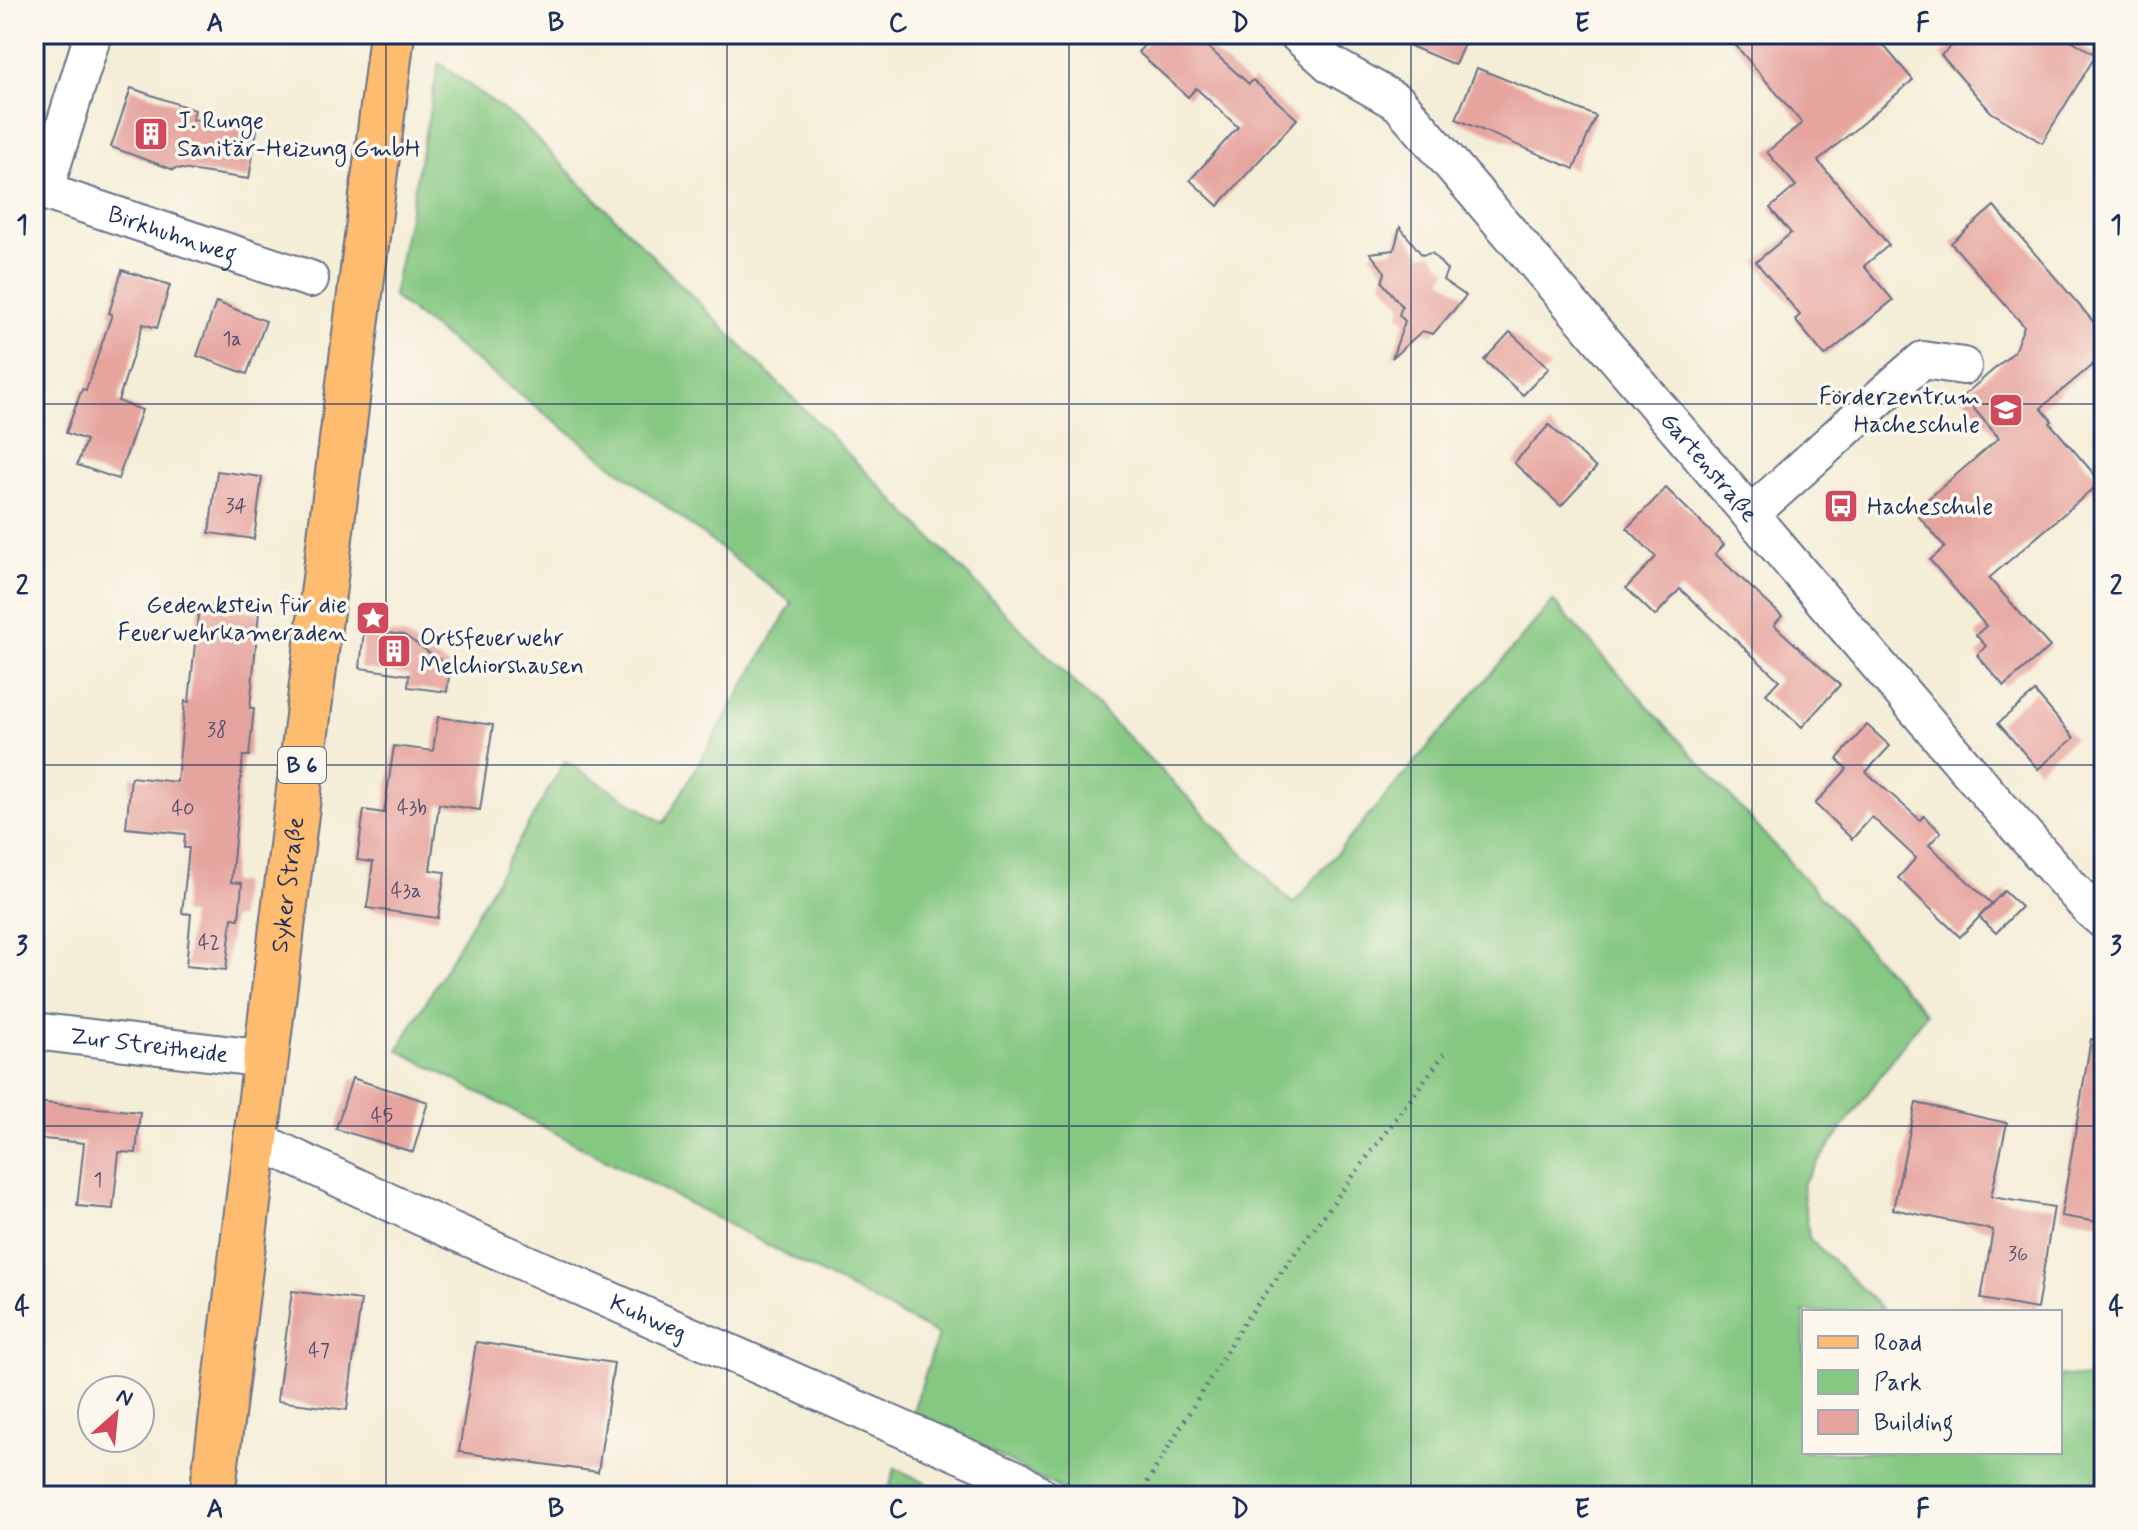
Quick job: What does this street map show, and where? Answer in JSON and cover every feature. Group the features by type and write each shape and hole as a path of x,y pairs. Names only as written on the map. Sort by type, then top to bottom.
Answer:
{"main road":[{"name":"Syker Straße","path":"212,1496 392,34"}],"street":[{"path":"39,190 93,34"},
{"name":"Gartenstraße","path":"1297,34 1330,64 1399,103 1998,805 2104,921"},
{"name":"Birkhuhnweg","path":"39,190 310,279"},
{"path":"1750,514 1923,360 1963,366"},
{"name":"Zur Streitheide","path":"34,1031 265,1059"},
{"name":"Kuhweg","path":"255,1139 419,1216 1016,1479 1041,1496"}],"path":[{"path":"1139,1496 1242,1325 1444,1054"}],"green space":[{"path":"439,63 521,123 1293,904 1553,601 1926,1013 1802,1184 1809,1238 1884,1310 1802,1310 1802,1454 2062,1454 2062,1375 2104,1380 2104,1447 2096,1496 1074,1496 913,1411 938,1335 398,1050 565,761 664,823 792,603 393,297"},
{"path":"895,1468 952,1496 887,1496"}],"building":[{"path":"1155,34 1193,34 1249,84 1253,80 1297,119 1218,206 1190,180 1238,127 1196,88 1188,97 1138,52"},
{"path":"1382,34 1468,34 1455,65"},
{"path":"1726,34 1874,34 1913,80 1818,161 1889,245 1864,266 1893,300 1825,356 1795,320 1800,315 1756,262 1791,233 1770,208 1796,186 1767,152 1802,123"},
{"path":"1965,34 2061,34 2096,55 2042,143 1991,112 1941,55"},
{"path":"1477,68 1596,116 1574,169 1456,119"},
{"name":"J. Runge Sanitär-Heizung GmbH","path":"131,88 195,110 192,119 257,129 249,179 174,170 111,147"},
{"path":"1994,206 2104,334 2104,355 2041,408 2052,421 2050,423 2101,482 1989,578 2050,647 2004,686 1977,655 1986,646 1976,635 1986,626 1930,560 1945,547 1914,511 1999,438 1963,396 2014,352 2024,326 1951,243"},
{"path":"1400,227 1422,255 1432,253 1447,270 1443,280 1466,296 1433,334 1422,331 1392,358 1405,321 1399,315 1402,306 1382,282 1385,272 1370,253 1394,250"},
{"path":"122,270 170,285 157,328 143,324 118,401 142,410 118,479 77,465 86,440 66,433 82,389 86,390 112,314 109,313"},
{"path":"216,302 266,321 247,374 197,356"},
{"path":"1510,332 1549,368 1523,395 1484,360"},
{"path":"1549,425 1596,468 1561,506 1514,463"},
{"path":"217,471 262,477 254,539 209,533"},
{"path":"1666,488 1724,545 1715,554 1782,616 1774,625 1840,685 1802,727 1766,694 1779,680 1680,589 1655,616 1626,588 1656,557 1627,528"},
{"path":"199,605 259,612 250,708 254,708 249,756 243,756 231,882 242,883 239,919 232,918 226,970 186,966 191,914 182,913 189,848 184,848 185,834 126,828 131,777 177,782"},
{"name":"Ortsfeuerwehr Melchiorshausen","path":"364,630 404,635 450,667 447,692 408,687 409,675 360,668"},
{"path":"2035,692 2074,738 2038,769 1998,723"},
{"path":"438,717 493,725 480,810 439,804 430,870 445,872 438,918 367,908 373,862 357,860 364,810 384,813 394,746 433,751"},
{"path":"1867,725 1890,746 1866,772 1920,820 1924,816 1941,832 1929,845 1992,904 1960,937 1898,878 1916,858 1872,817 1852,839 1815,804 1847,769 1837,759"},
{"path":"2004,891 2021,907 1996,933 1979,917"},
{"path":"2091,1039 2104,1040 2104,1223 2061,1216"},
{"path":"352,1078 428,1102 413,1152 336,1129"},
{"path":"34,1102 140,1112 136,1153 119,1152 113,1209 77,1206 84,1143 34,1138"},
{"path":"1916,1103 2007,1123 1991,1197 2054,1207 2037,1309 1981,1299 1993,1230 1893,1209"},
{"path":"292,1291 361,1300 347,1410 277,1401"},
{"path":"476,1342 614,1363 598,1472 459,1452"}],"place":[{"name":"J. Runge Sanitär-Heizung GmbH","path":"151,134"},
{"name":"Förderzentrum Hacheschule","path":"2006,410"},
{"name":"Hacheschule","path":"1841,506"},
{"name":"Gedenkstein für die Feuerwehrkameraden","path":"373,618"},
{"name":"Ortsfeuerwehr Melchiorshausen","path":"394,651"}]}
